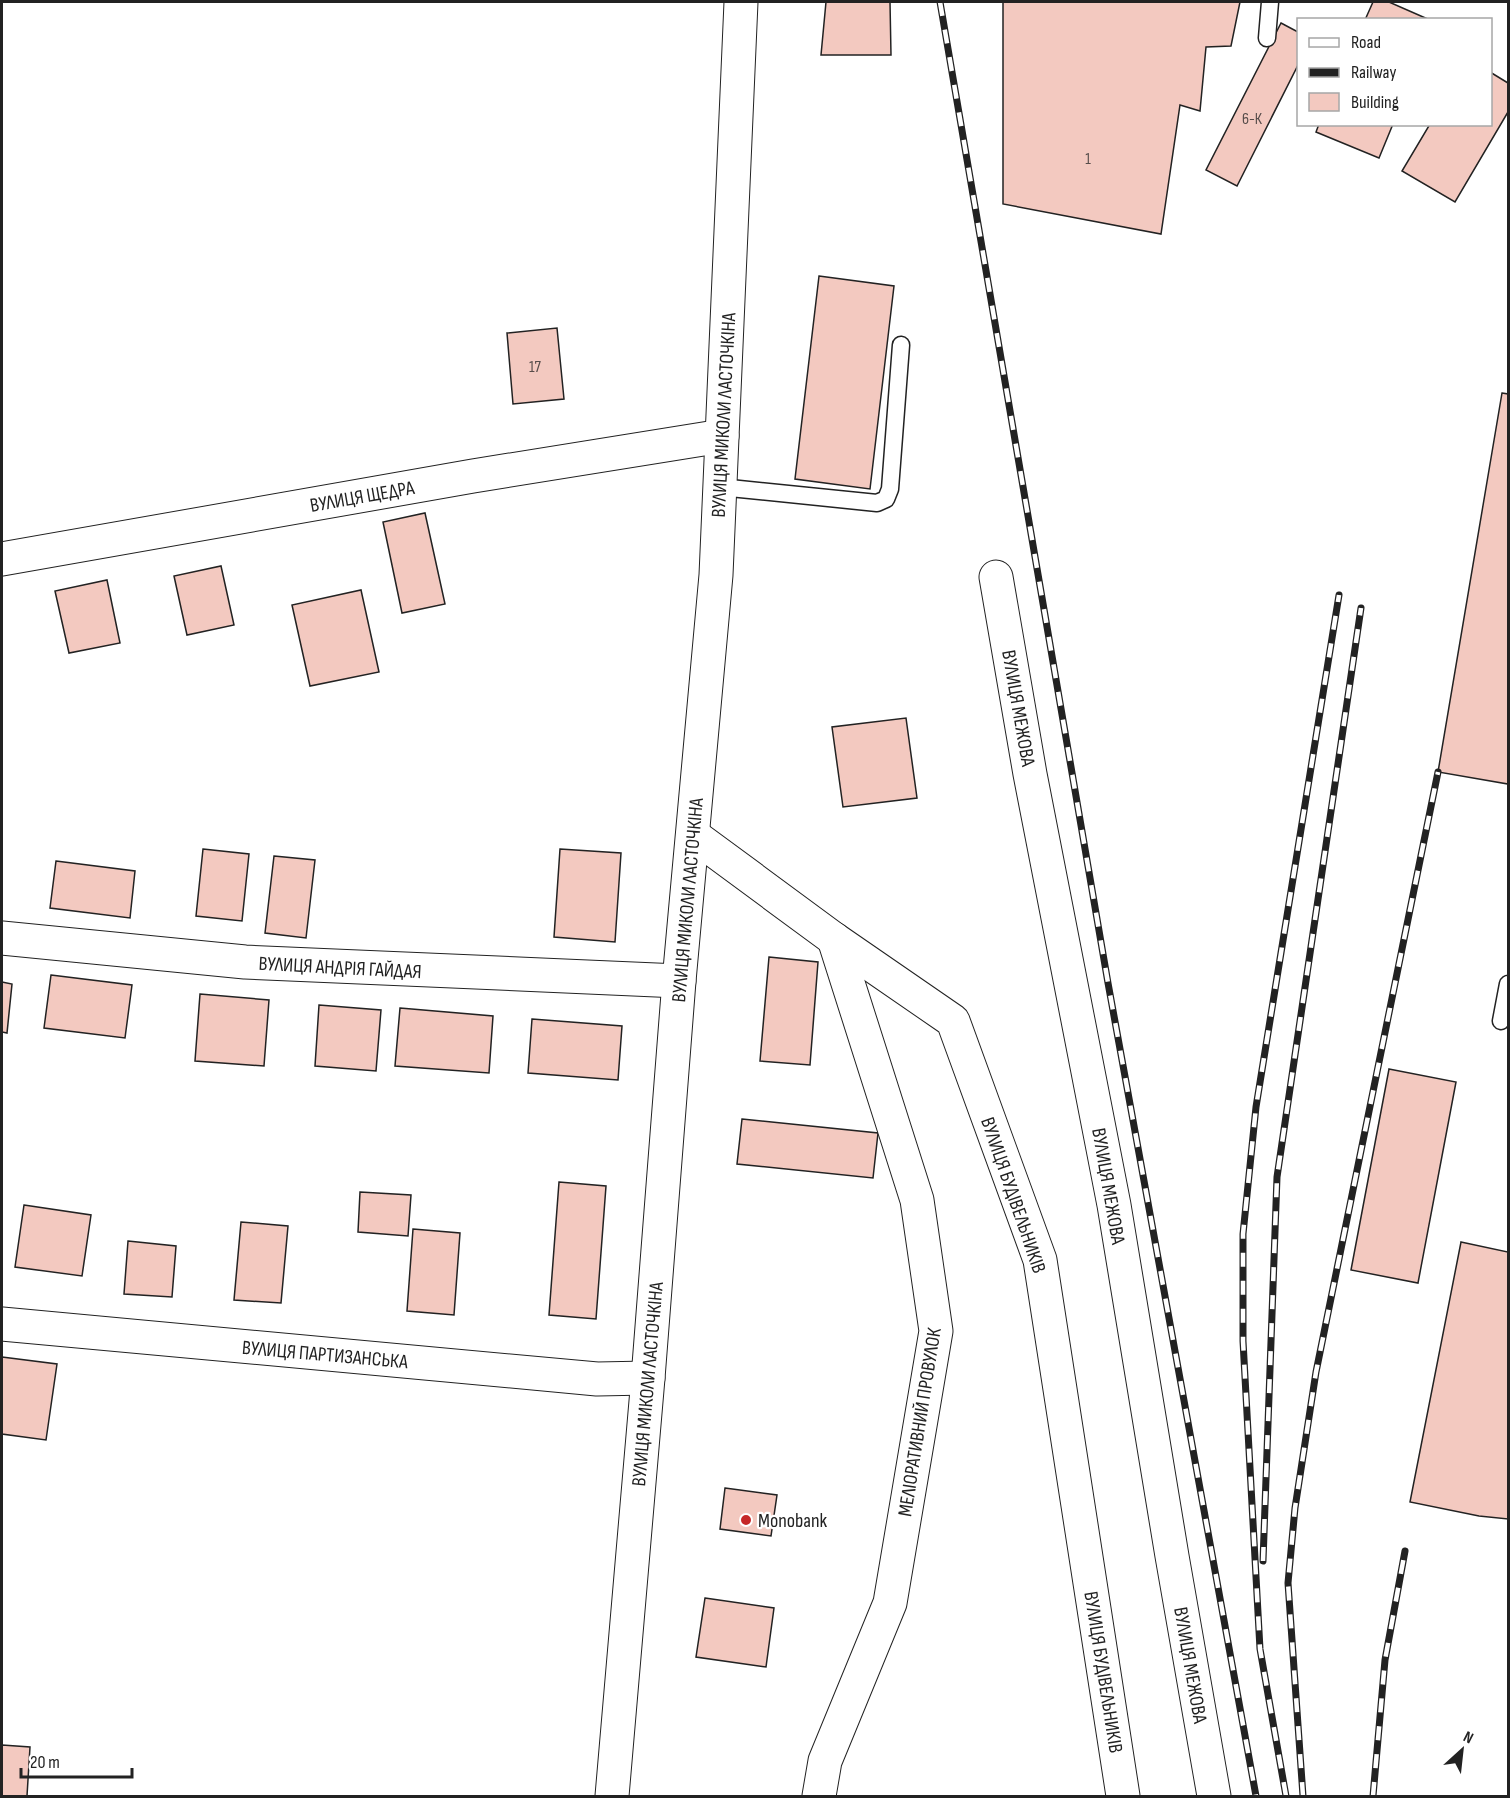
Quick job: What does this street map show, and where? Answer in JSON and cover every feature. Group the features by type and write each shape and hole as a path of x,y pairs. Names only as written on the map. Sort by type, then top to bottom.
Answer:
{"street":[{"name":"ВУЛИЦЯ МИКОЛИ ЛАСТОЧКІНА","path":"612,1797 679,981 716,575 741,2"},
{"name":"ВУЛИЦЯ ЩЕДРА","path":"2,559 461,478 722,436"},
{"name":"ВУЛИЦЯ МЕЖОВА","path":"996,577 1030,774 1114,1205 1214,1797"},
{"name":"ВУЛИЦЯ БУДІВЕЛЬНИКІВ","path":"693,835 834,939 953,1020 1040,1260 1123,1797"},
{"name":"ВУЛИЦЯ АНДРІЯ ГАЙДАЯ","path":"2,938 245,962 679,981"},
{"name":"МЕЛІОРАТИВНИЙ ПРОВУЛОК","path":"819,1797 825,1761 890,1603 936,1331 917,1200 834,939"},
{"name":"ВУЛИЦЯ ПАРТИЗАНСЬКА","path":"2,1324 597,1378 648,1378"}],"lane":[{"path":"1267,38 1270,2"},
{"path":"720,487 877,503 886,499 890,489 901,345"},
{"path":"1501,1020 1509,984"}],"building":[{"path":"826,2 890,2 891,55 821,55"},
{"path":"1003,2 1240,2 1231,46 1206,47 1200,111 1180,105 1161,234 1003,204"},
{"path":"1373,2 1389,2 1425,18 1366,18"},
{"path":"1281,23 1297,31 1297,67 1237,186 1206,170"},
{"path":"1492,73 1508,83 1508,112 1455,202 1402,171 1429,126 1492,126"},
{"path":"1318,126 1392,126 1379,158 1316,132"},
{"path":"819,276 894,286 870,489 795,479"},
{"path":"557,328 564,399 513,404 507,333"},
{"path":"1502,393 1508,394 1508,784 1438,772"},
{"path":"425,513 445,604 402,613 383,522"},
{"path":"221,566 234,625 187,635 174,576"},
{"path":"107,580 120,643 69,653 55,591"},
{"path":"361,590 379,672 310,686 292,605"},
{"path":"906,718 917,798 843,807 832,727"},
{"path":"203,849 249,854 242,921 196,916"},
{"path":"560,849 621,853 615,942 554,937"},
{"path":"274,856 315,860 306,938 265,933"},
{"path":"56,861 135,871 130,918 50,908"},
{"path":"769,957 818,962 810,1065 760,1061"},
{"path":"51,975 132,985 125,1038 44,1028"},
{"path":"2,982 12,984 7,1033 2,1032"},
{"path":"200,994 269,1000 264,1066 195,1061"},
{"path":"319,1005 381,1010 376,1071 315,1066"},
{"path":"400,1008 493,1016 489,1073 395,1066"},
{"path":"532,1019 622,1026 618,1080 528,1073"},
{"path":"1389,1069 1456,1082 1418,1283 1351,1270"},
{"path":"742,1119 878,1133 873,1178 737,1164"},
{"path":"559,1182 606,1186 596,1319 549,1315"},
{"path":"360,1192 411,1195 408,1236 358,1232"},
{"path":"24,1205 91,1215 82,1276 15,1267"},
{"path":"241,1222 288,1226 281,1303 234,1300"},
{"path":"413,1229 460,1233 454,1315 407,1311"},
{"path":"128,1241 176,1246 172,1297 124,1294"},
{"path":"1461,1242 1508,1252 1508,1519 1479,1516 1410,1502"},
{"path":"2,1357 57,1364 46,1440 2,1434"},
{"path":"725,1488 777,1495 771,1536 720,1529"},
{"path":"705,1598 774,1608 766,1667 696,1657"},
{"path":"2,1745 30,1747 27,1796 2,1796"}],"railway":[{"path":"940,2 1108,983 1256,1796"},
{"path":"1286,1796 1260,1649 1243,1341 1243,1234 1256,1107 1339,595"},
{"path":"1263,1561 1277,1177 1361,608"},
{"path":"1303,1796 1288,1583 1295,1508 1316,1372 1438,772"},
{"path":"1373,1796 1385,1660 1405,1551"}],"place":[{"name":"Monobank","path":"746,1520"}]}
